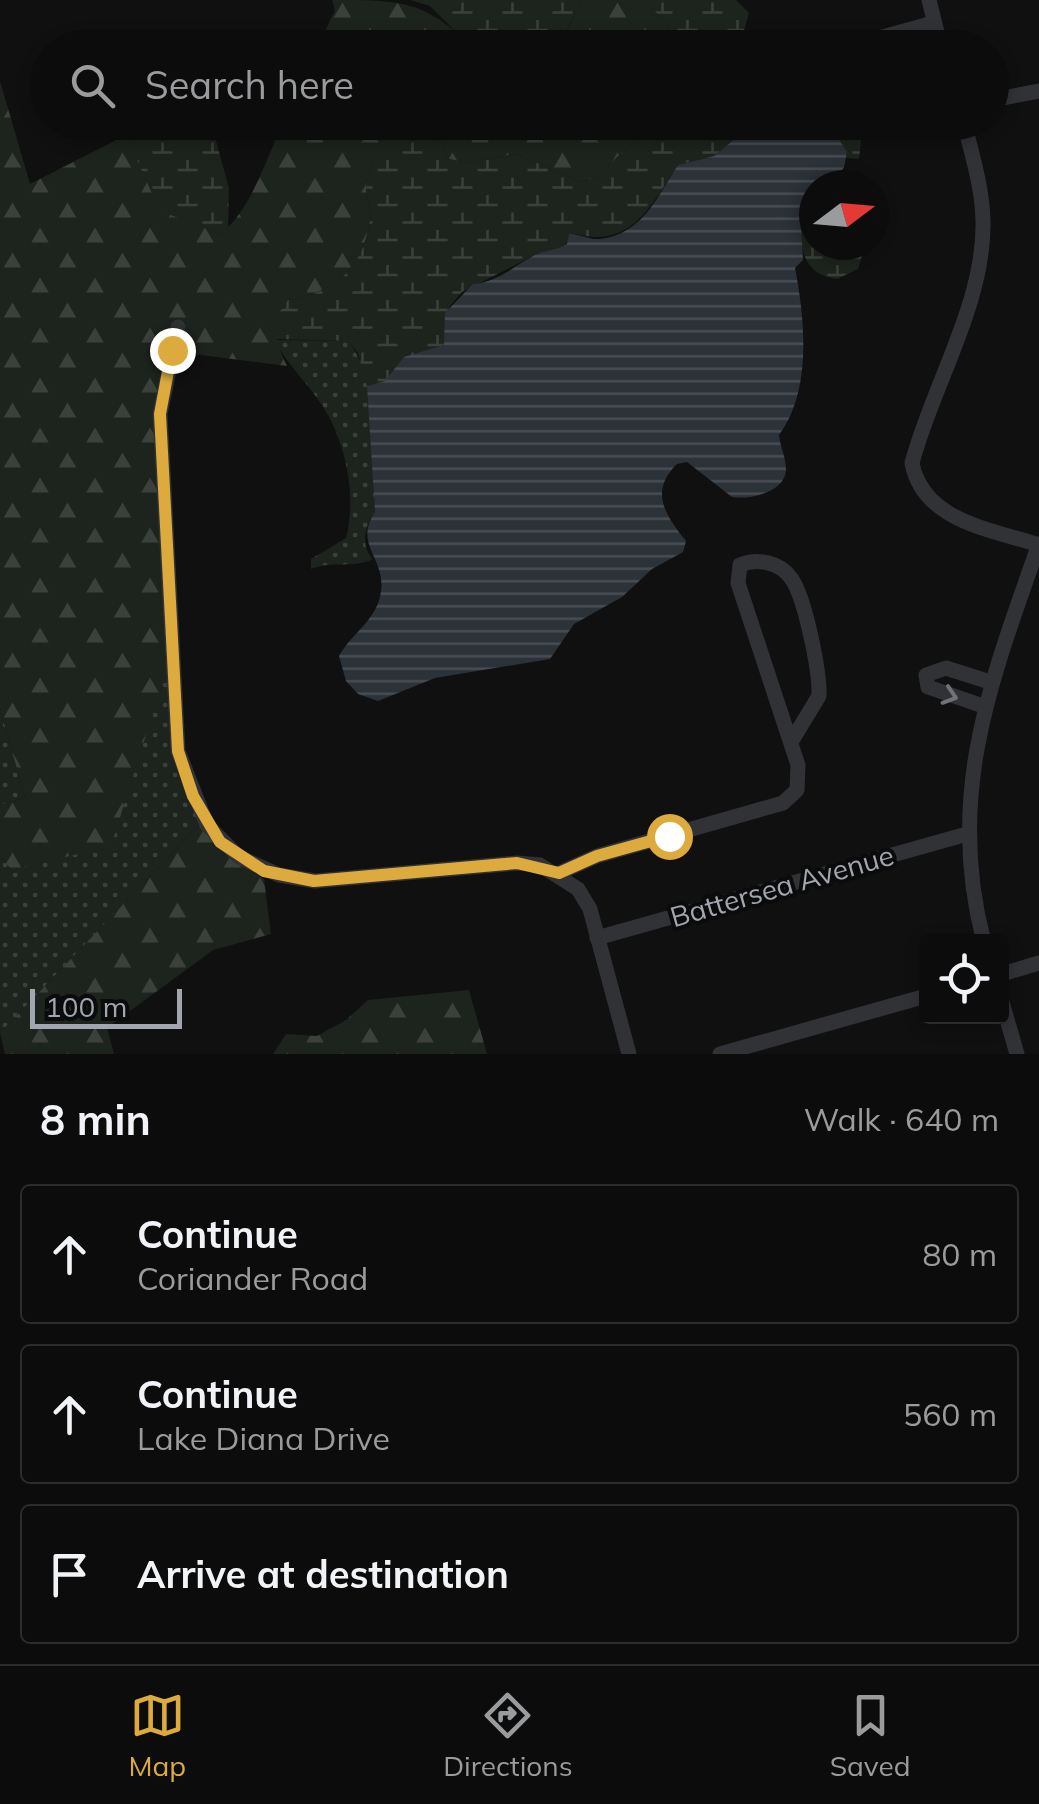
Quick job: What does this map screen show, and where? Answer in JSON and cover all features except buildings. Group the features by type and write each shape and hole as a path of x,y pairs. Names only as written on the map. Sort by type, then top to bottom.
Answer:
{"street":[{"path":"929,0 935,30"},
{"path":"908,30 933,23"},
{"path":"1009,97 1039,91"},
{"path":"969,140 980,183 983,224 977,276 912,462 916,483 924,497 962,520 1039,544 990,682 972,763 967,834 983,934"},
{"path":"178,327 160,414 178,751 207,826 224,845 264,871 314,881 517,863 559,873 578,889 590,909 629,1054"},
{"path":"559,873 597,856 783,803 801,783 792,742 772,695 738,583 740,565 746,562 772,563 784,571 802,608 818,696 792,742"},
{"path":"983,706 936,693 928,687 926,675 946,668 990,682"},
{"name":"Battersea Avenue","path":"597,938 967,834"},
{"path":"1009,972 1039,963"},
{"path":"720,1054 919,998"},
{"path":"1008,1024 1017,1054"}],"green space":[{"path":"332,0 394,2 425,11 454,30 326,30 335,10"},
{"path":"410,0 581,0 567,30 454,30 430,6"},
{"path":"581,0 645,0 670,28 670,30 567,30"},
{"path":"645,0 736,0 749,13 744,30 670,28"},
{"path":"0,81 30,184 116,140 128,140 160,210 218,233 228,227 247,201 276,140 382,140 367,182 370,220 361,252 344,276 319,291 288,300 278,317 277,339 287,366 177,352 185,323 173,321 154,415 168,665 111,846 12,870 0,857 0,805 25,798 0,708"},
{"path":"128,140 216,140 229,188 228,230 218,233 160,211"},
{"path":"382,140 439,140 449,159 467,163 516,154 581,182 596,177 636,140 733,140 714,156 678,165 649,208 626,229 595,237 576,234 560,249 535,255 462,292 450,306 444,345 411,356 385,381 367,386 358,353 348,341 275,339 274,320 288,300 332,285 353,265 370,220 367,182"},
{"path":"439,140 636,140 596,177 581,182 516,154 467,163 449,159"},
{"path":"836,140 860,140 859,159 846,158 847,152"},
{"path":"807,260 861,260 858,269 837,279 811,267"},
{"path":"275,340 348,341 359,359 367,379 373,424 375,512 365,542 373,559 311,569 311,559 346,538 350,508 348,477 329,417"},
{"path":"168,665 172,752 200,824 0,1033 0,857 12,870"},
{"path":"0,708 25,798 0,805"},
{"path":"200,824 216,846 264,879 271,934 213,950 107,1028 114,1054 5,1054 0,1033"},
{"path":"469,990 487,1054 273,1054 286,1034 317,1036 346,1020 368,1000"}],"shaded area":[{"path":"733,140 839,140 847,152 842,170 799,170 799,260 803,260 795,268 803,354 797,398 779,435 784,477 774,489 757,496 732,497 687,462 677,464 668,474 662,493 672,522 686,541 683,552 652,569 622,597 574,624 550,659 435,678 378,701 358,694 346,681 339,656 370,618 381,591 379,569 367,534 375,512 367,386 385,381 404,357 444,345 445,313 473,284 567,244 569,234 600,239 627,230 647,212 678,165 714,156"}],"route":[{"path":"172,350 160,414 178,751 193,796 207,826 220,842 264,871 314,881 517,863 540,865 559,873 597,856 669,836"}]}
